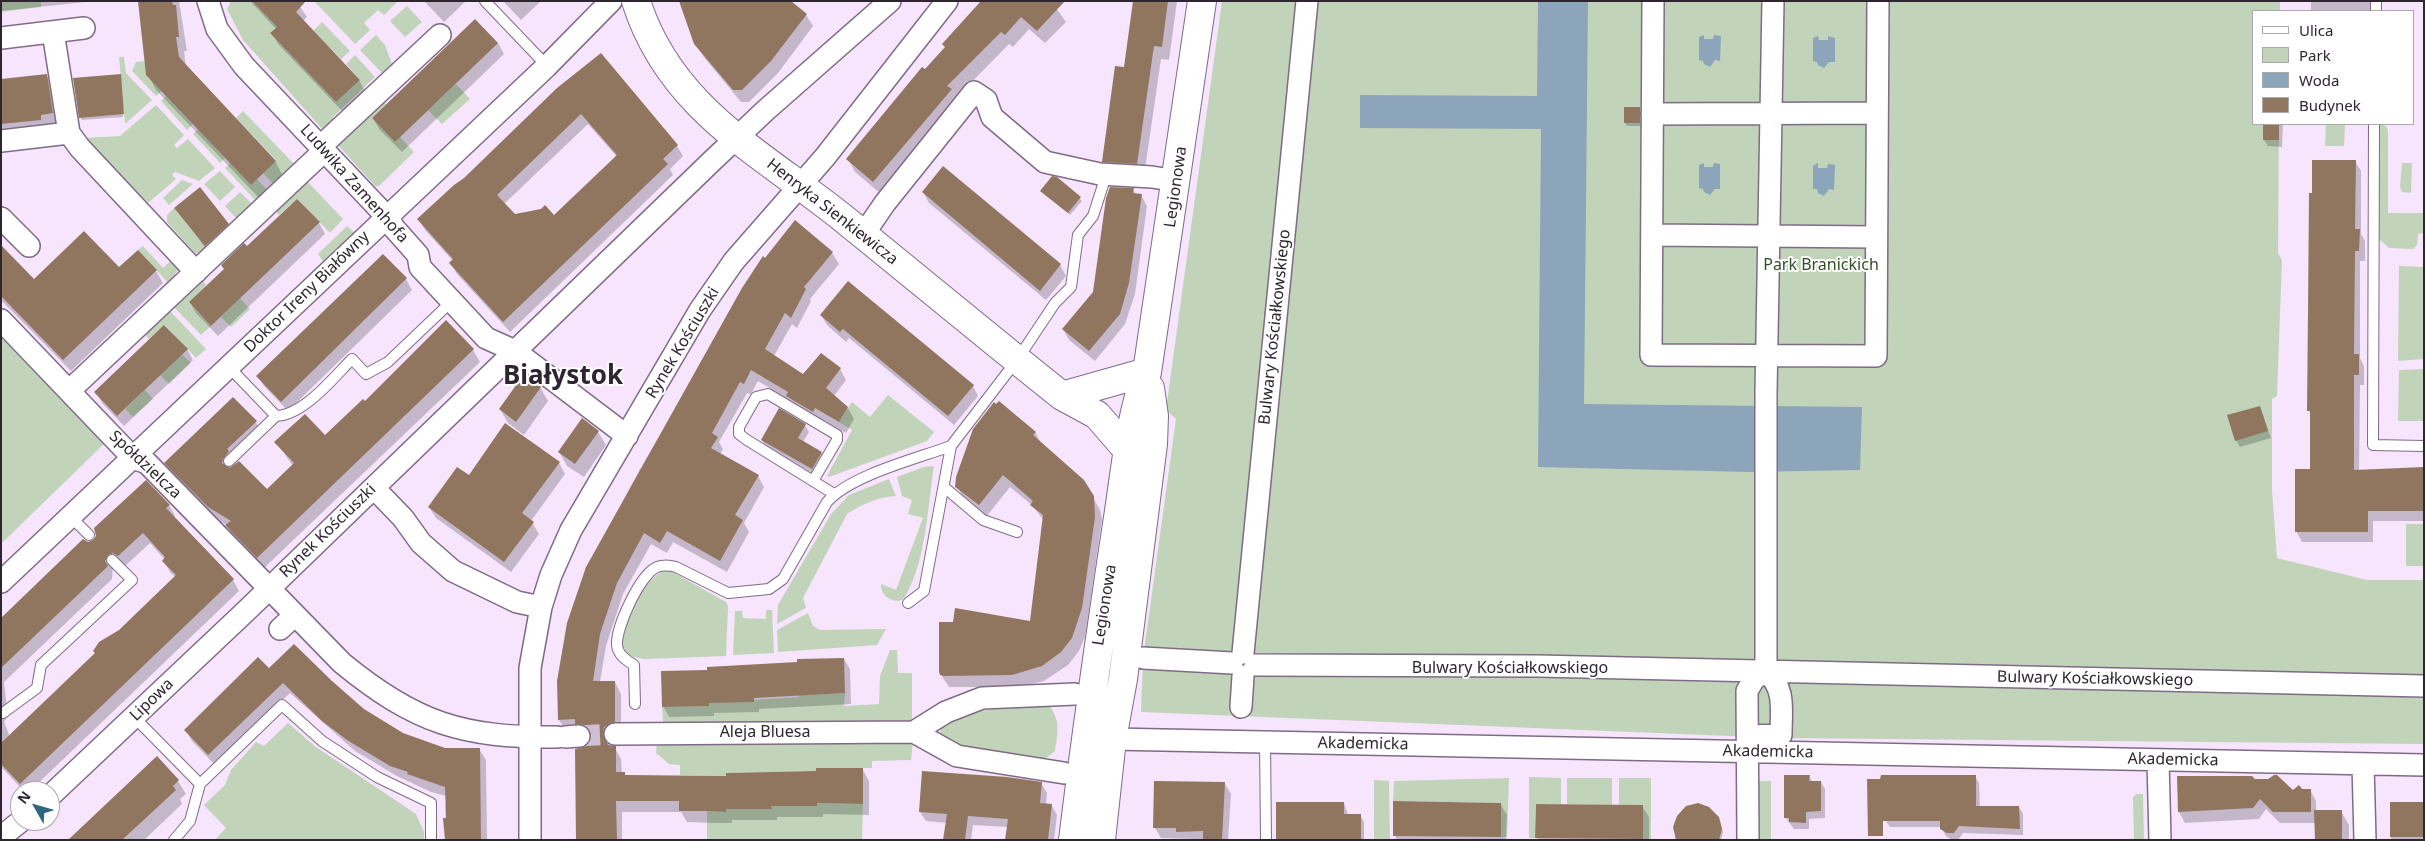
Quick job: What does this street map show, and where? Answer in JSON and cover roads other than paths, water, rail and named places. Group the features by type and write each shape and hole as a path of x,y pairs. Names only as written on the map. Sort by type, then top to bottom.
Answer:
{"main road":[{"name":"Henryka Sienkiewicza","path":"636,1 658,50 683,88 699,106 736,138 863,234 1062,396 1088,426 1111,445 1129,454 1149,475"},
{"name":"Legionowa","path":"1073,840 1098,646 1129,454 1142,387 1148,372 1202,1"},
{"name":"Legionowa","path":"1101,840 1112,739 1124,679 1149,475 1154,416 1148,372"},
{"path":"1062,396 1148,372"}],"street":[{"name":"Ludwika Zamenhofa","path":"208,1 217,29 244,66 387,217 394,228 418,255 420,267 456,307 486,338 515,351 626,436"},
{"name":"Doktor Ireny Białówny","path":"2,582 547,66 612,1"},
{"name":"Rynek Kościuszki","path":"254,603 736,138 890,1"},
{"name":"Rynek Kościuszki","path":"530,840 530,668 541,606 551,575 572,530 700,310 728,269 800,186 947,1"},
{"name":"Bulwary Kościałkowskiego","path":"1241,707 1243,665 1308,1"},
{"path":"1653,1 1651,355 1767,356 1876,356 1878,1"},
{"path":"1748,744 1781,735 1780,690 1776,680 1766,671 1766,393 1773,1"},
{"path":"1,38 84,28"},
{"path":"54,32 70,133 80,148 196,272"},
{"path":"70,390 196,272 440,35"},
{"path":"863,234 974,92 986,100 992,117 1045,162 1100,174 1152,177 1177,181"},
{"path":"1652,114 1877,113"},
{"path":"1,141 70,133"},
{"path":"1,218 29,246"},
{"path":"1652,234 1876,238"},
{"name":"Spółdzielcza","path":"1,320 133,458 147,463 269,588"},
{"path":"374,488 403,518 421,543 453,571 517,602 541,606"},
{"name":"Rynek Kościuszki","path":"269,588 342,663 372,688 407,709 449,727 483,734 529,738 567,737"},
{"name":"Lipowa","path":"60,787 254,603"},
{"path":"280,629 295,614"},
{"name":"Bulwary Kościałkowskiego","path":"1143,658 1243,665 1538,666 2424,686"},
{"path":"1748,840 1747,691 1754,679 1766,671"},
{"path":"1064,773 957,756 914,732 946,712 982,698 1076,694"},
{"name":"Aleja Bluesa","path":"616,734 914,732"},
{"name":"Akademicka","path":"1112,739 1265,742 1748,744 2158,760 2424,765"},
{"path":"2158,760 2160,840"},
{"path":"2362,764 2365,840"}],"lane":[{"path":"485,1 547,66"},
{"path":"2374,125 2373,445 2424,446"},
{"path":"908,603 924,591 950,446 1017,360 1055,303 1070,287 1078,235 1093,216 1103,185 1100,174"},
{"path":"229,461 276,416 290,414 301,408 352,359 366,374 388,362 456,307"},
{"path":"229,367 276,416"},
{"path":"813,481 837,440 836,435 768,394 756,397 738,427 739,434 813,481 834,494"},
{"path":"634,704 634,666 624,659 617,645 624,616 651,571 668,565 676,567 728,593 774,588 783,579 827,502 834,494 851,483 950,446"},
{"path":"944,487 983,520 1017,532"},
{"path":"71,516 89,535"},
{"path":"3,713 37,688 41,665 132,580 112,560"},
{"path":"174,840 190,821 200,784 282,706 322,741 377,777 431,802 432,840"},
{"path":"134,717 200,784"},
{"path":"1265,742 1266,840"}],"water":[{"path":"1538,1 1588,1 1584,404 1862,407 1860,470 1749,472 1538,467 1541,129 1360,128 1360,95 1537,96"},
{"path":"1704,35 1704,39 1713,39 1714,35 1721,36 1720,61 1715,60 1710,67 1699,60 1699,37"},
{"path":"1818,36 1819,40 1828,40 1828,36 1835,38 1835,62 1829,62 1824,68 1813,61 1813,38"},
{"path":"1704,163 1704,167 1713,167 1714,163 1720,164 1720,189 1715,189 1710,195 1699,188 1699,165"},
{"path":"1818,163 1818,168 1827,168 1828,164 1835,165 1834,190 1829,189 1824,196 1818,193 1817,189 1813,189 1813,166"}],"tunnel":[{"path":"579,736 615,734"}],"district":[{"name":"Białystok","path":"563,377"}],"park label":[{"name":"Park Branickich","path":"1821,265"}]}
